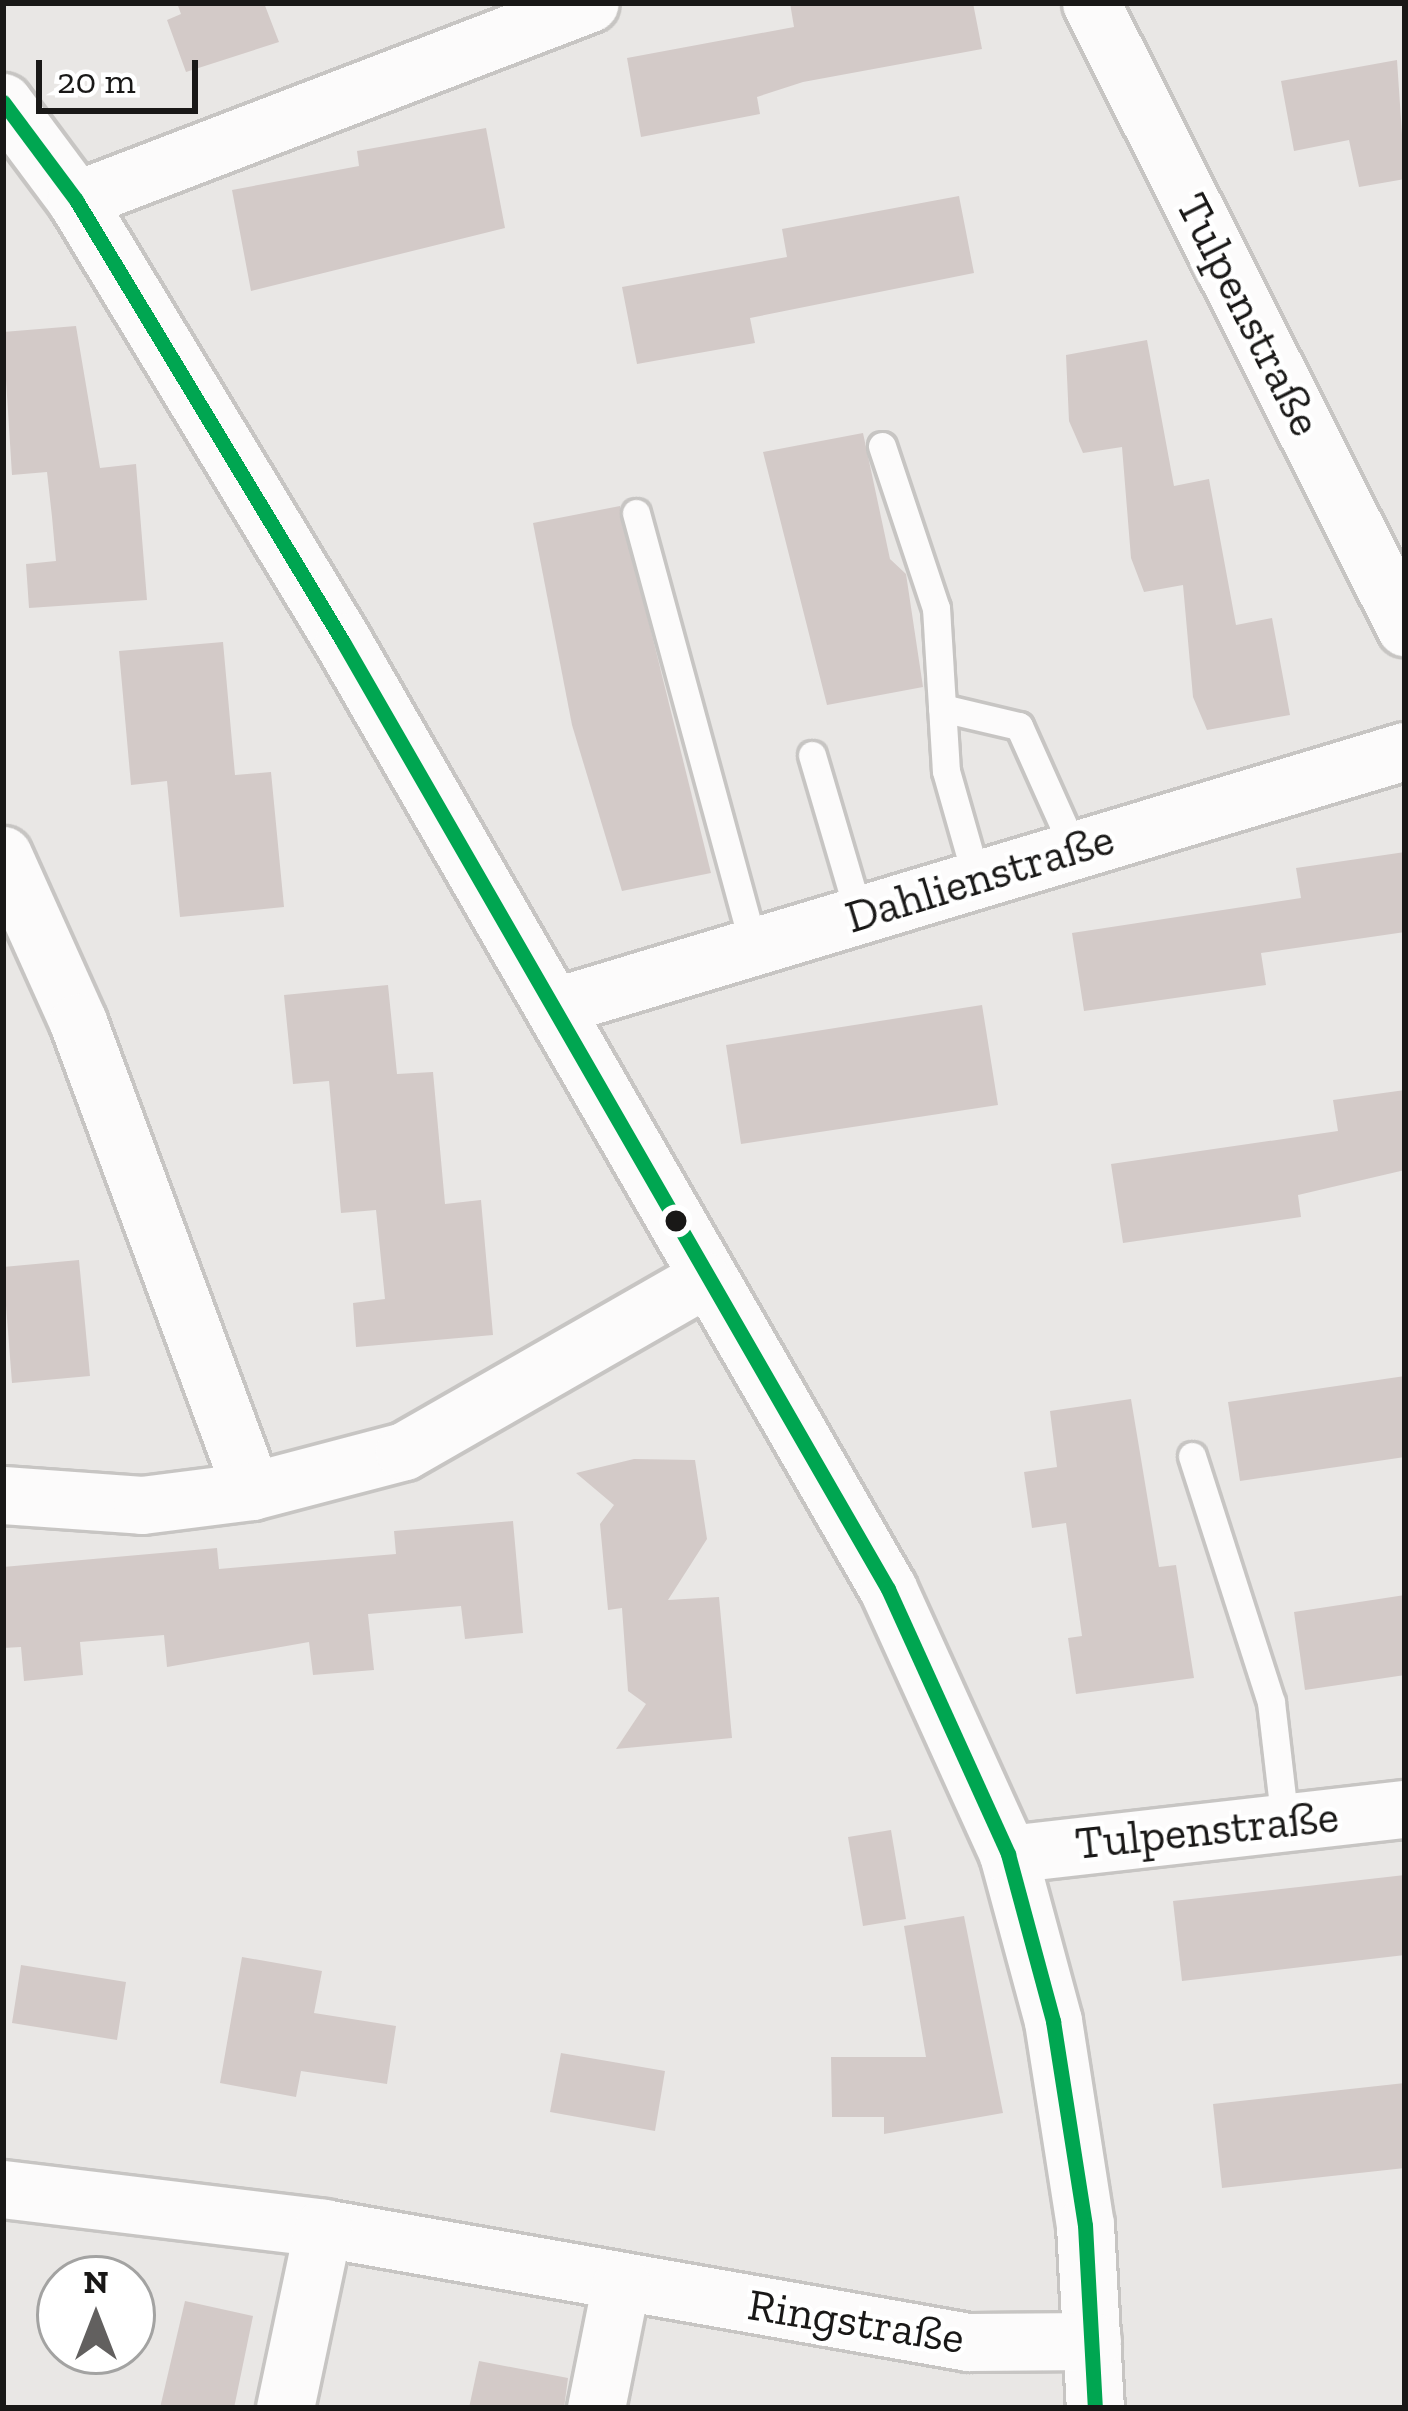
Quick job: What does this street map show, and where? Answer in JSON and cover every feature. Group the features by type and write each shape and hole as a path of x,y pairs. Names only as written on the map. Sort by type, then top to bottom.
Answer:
{"street":[{"path":"76,200 590,3"},
{"name":"Tulpenstraße","path":"1091,3 1405,627"},
{"path":"3,102 76,200 556,1006 703,1280 887,1588 1008,1854 1053,2021 1092,2341 1095,2408"},
{"name":"Dahlienstraße","path":"556,1006 1405,751"},
{"path":"3,855 78,1022 252,1491"},
{"path":"3,1495 142,1505 252,1491 404,1451 703,1280"},
{"name":"Tulpenstraße","path":"1008,1854 1405,1809"},
{"name":"Ringstraße","path":"3,2189 323,2228 968,2342 1092,2341"},
{"path":"285,2408 323,2228"},
{"path":"596,2408 621,2283"}],"lane":[{"path":"883,446 936,608 942,708 977,880"},
{"path":"636,513 754,946"},
{"path":"942,708 1019,726 1075,851"},
{"path":"812,755 859,915"},
{"path":"1192,1456 1271,1702 1285,1822"}],"building":[{"path":"177,3 264,3 279,42 186,72 167,20 181,14"},
{"path":"790,3 973,3 982,49 803,82 757,97 760,114 641,137 627,58 794,27"},
{"path":"1397,60 1405,179 1359,187 1349,140 1294,151 1281,81"},
{"path":"486,128 505,228 251,291 232,190 359,166 357,151"},
{"path":"959,196 974,273 750,318 755,343 637,364 622,287 787,257 782,229"},
{"path":"76,326 100,468 136,464 147,600 29,608 26,564 56,561 52,517 47,472 12,475 3,332"},
{"path":"1147,340 1174,486 1209,479 1236,625 1272,618 1290,715 1207,730 1193,697 1183,585 1144,592 1131,558 1122,447 1083,453 1069,421 1066,355"},
{"path":"863,433 890,559 906,574 923,687 827,705 763,452"},
{"path":"620,506 711,873 622,891 572,725 533,523"},
{"path":"223,642 235,775 271,772 284,907 180,917 167,781 131,785 119,651"},
{"path":"1405,852 1405,932 1261,953 1266,985 1084,1011 1072,933 1301,898 1296,868"},
{"path":"388,985 397,1074 433,1072 445,1204 481,1200 493,1335 356,1347 353,1303 385,1299 376,1210 341,1213 329,1081 293,1084 284,995"},
{"path":"982,1005 998,1105 741,1144 726,1045"},
{"path":"1405,1090 1405,1170 1298,1195 1301,1217 1123,1243 1111,1164 1338,1131 1333,1100"},
{"path":"79,1260 90,1376 12,1383 3,1267"},
{"path":"1405,1376 1405,1457 1240,1481 1228,1402"},
{"path":"1131,1399 1159,1567 1176,1565 1194,1678 1076,1694 1068,1638 1082,1636 1066,1523 1032,1528 1024,1472 1057,1467 1050,1411"},
{"path":"634,1459 695,1460 707,1539 668,1600 719,1597 732,1738 616,1749 646,1704 628,1691 622,1608 608,1610 600,1524 614,1505 576,1473"},
{"path":"513,1521 523,1633 465,1639 461,1606 368,1614 374,1670 313,1675 309,1642 167,1667 164,1635 80,1642 83,1675 24,1681 21,1647 3,1648 3,1567 217,1548 219,1569 396,1554 394,1531"},
{"path":"1405,1595 1405,1675 1305,1690 1294,1612"},
{"path":"891,1830 906,1919 863,1926 848,1837"},
{"path":"1405,1875 1405,1955 1182,1981 1173,1901"},
{"path":"964,1916 1003,2113 884,2134 884,2117 832,2117 831,2057 926,2057 904,1926"},
{"path":"242,1957 322,1971 314,2013 396,2026 387,2084 301,2071 296,2097 220,2083"},
{"path":"21,1965 126,1982 117,2040 12,2023"},
{"path":"561,2053 665,2071 655,2131 550,2112"},
{"path":"1405,2083 1405,2168 1222,2188 1213,2104"},
{"path":"185,2301 253,2316 234,2408 160,2408"},
{"path":"479,2361 568,2378 564,2408 469,2408"}],"transit line":[{"path":"3,102 76,200 343,642 888,1589 1008,1854 1053,2021 1085,2225 1095,2408"}]}
